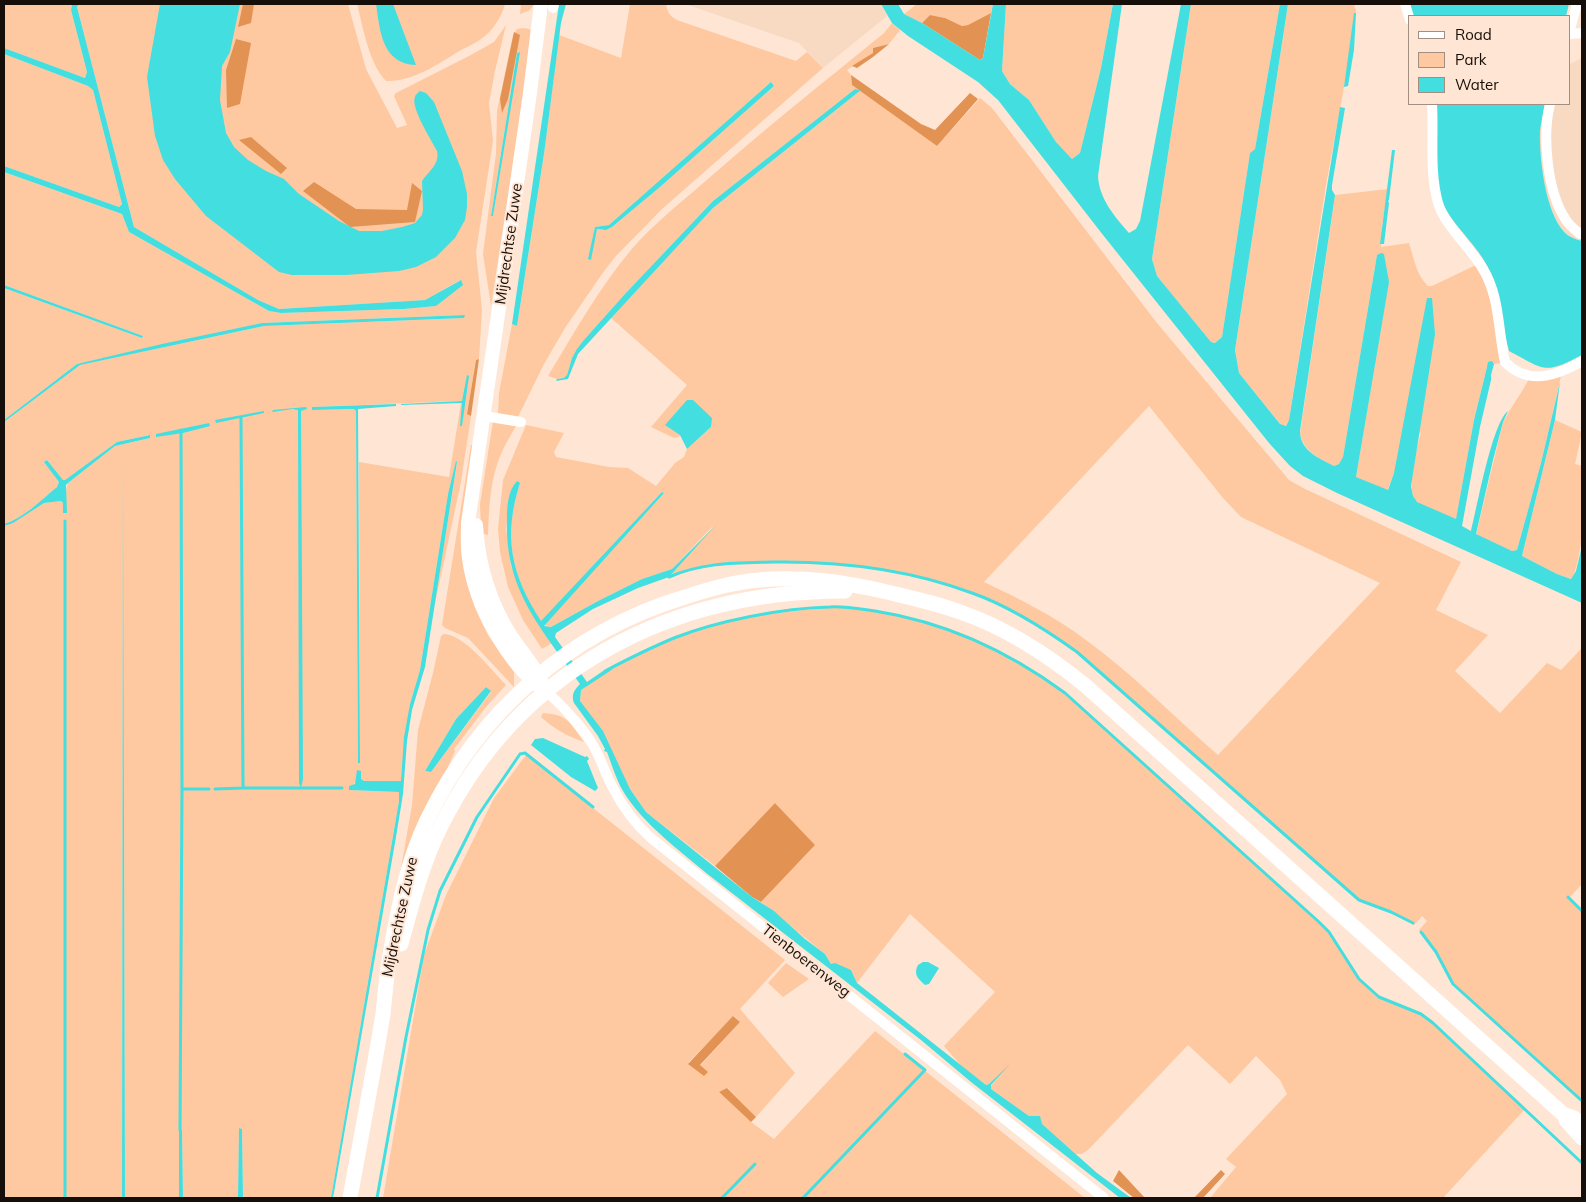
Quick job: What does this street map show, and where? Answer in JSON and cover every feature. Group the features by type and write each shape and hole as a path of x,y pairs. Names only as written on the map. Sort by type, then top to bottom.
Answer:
{"main road":[{"path":"535,678 565,656 614,625 639,613 665,603 725,586 757,580 809,580 852,584 936,604 971,616 1014,636 1061,666 1127,722 1563,1114 1569,1124 1582,1138"},
{"path":"546,692 574,670 634,635 664,622 716,606 783,594 834,591 887,592"},
{"name":"Mijdrechtse Zuwe","path":"350,1198 383,1011 389,963 410,860 427,821 464,755 490,722 535,678"},
{"name":"Mijdrechtse Zuwe","path":"383,1011 417,888 440,827 484,756 520,716 546,692"},
{"path":"1563,1114 1574,1118 1582,1125"}],"street":[{"path":"1571,25 1577,4"},
{"name":"Mijdrechtse Zuwe","path":"546,692 504,646 477,592 468,557 468,523 549,5"},
{"path":"1432,105 1432,164 1439,204 1446,219 1484,270 1498,315 1505,362 1519,373 1539,376 1568,370 1582,361"},
{"path":"1550,105 1547,154 1554,189 1566,221 1582,234"},
{"path":"484,416 521,422"},
{"name":"Tienboerenweg","path":"546,692 557,700 594,745 612,786 625,809 651,838 1104,1198"}],"shaded area":[{"path":"243,4 254,4 251,23 238,27"},
{"path":"685,4 881,4 887,16 823,68 799,43"},
{"path":"991,13 983,58 980,60 922,23 930,15 945,18 962,26 968,25"},
{"path":"514,32 520,35 508,99 502,113 500,99"},
{"path":"236,39 251,43 240,104 227,108 226,70"},
{"path":"889,44 857,68 852,66 873,53 873,48"},
{"path":"1582,58 1582,242 1570,238 1559,228 1551,213 1538,155 1538,105 1571,105 1571,64"},
{"path":"851,75 921,124 935,130 970,93 978,99 937,146 852,85"},
{"path":"251,137 287,168 281,174 239,140"},
{"path":"314,182 356,209 407,210 412,183 422,191 415,222 350,227 303,191"},
{"path":"479,359 471,416 467,414 476,360"},
{"path":"775,803 815,845 761,902 752,897 715,866"},
{"path":"733,1016 740,1022 700,1065 708,1072 704,1076 688,1064"},
{"path":"727,1088 756,1117 751,1122 719,1092"},
{"path":"1119,1170 1145,1198 1134,1198 1113,1181"},
{"path":"1221,1170 1225,1174 1203,1198 1194,1198"}],"green space":[{"path":"4,4 72,4 71,10 87,72 85,78 4,48"},
{"path":"79,4 348,4 366,69 397,128 407,125 394,96 396,93 494,42 506,25 489,103 493,141 476,252 482,310 479,359 476,360 467,413 471,416 461,482 434,608 456,462 448,494 420,670 410,704 401,782 364,781 361,779 358,770 357,779 350,790 399,792 399,801 331,1198 243,1198 242,1129 239,1128 238,1198 183,1198 182,1130 179,1129 179,1198 125,1198 123,450 122,1198 4,1198 4,526 44,503 61,501 63,503 68,483 115,446 150,438 149,435 117,442 65,480 47,460 45,462 59,482 57,487 25,513 4,524 4,422 79,365 264,326 464,318 464,315 262,323 77,364 4,420 4,288 142,338 143,336 4,285 4,172 122,214 129,232 269,311 281,313 404,309 436,306 460,280 425,300 279,309 258,300 134,227 77,7","holes":["460,401 449,477 359,462 360,762 358,763 356,411 354,409 312,410 312,407","209,423 183,433 156,435"]},
{"path":"357,4 505,4 494,26 479,40 416,75 396,81 386,81 380,74 371,55"},
{"path":"521,4 534,4 530,10 520,14"},
{"path":"630,4 666,4 669,14 677,20 796,61 807,52 823,68 662,209 615,257 565,328 544,364 518,417 498,414 499,393 512,324 517,326 544,154 559,35 621,58","holes":["771,82 774,86 612,227 606,230 597,229 590,259 595,227 609,225"]},
{"path":"917,4 993,4 991,13 968,25 962,26 945,18 930,15 922,23 904,14"},
{"path":"1006,4 1113,4 1101,68 1080,153 1072,159 1056,142 1029,100 1010,84 1002,71"},
{"path":"1191,4 1280,4 1255,149 1250,153 1222,337 1215,343 1211,342 1157,276 1152,259"},
{"path":"1288,4 1354,4 1356,13 1326,185 1289,420 1285,426 1281,425 1239,373 1235,350"},
{"path":"892,23 900,30 889,44 873,48 873,53 847,70 851,75 852,85 858,89 855,89 713,201 583,341 572,358 565,378 557,379 548,376 598,295 619,265 640,240 752,141 884,33"},
{"path":"517,29 529,29 533,33 491,306 483,254 496,153 497,111 513,35","holes":["519,52 493,216 491,215 517,53"]},
{"path":"4,54 88,86 93,90 122,203 119,207 4,166"},
{"path":"861,90 937,146 980,98 992,108 1157,323 1289,480 1461,562 1436,610 1488,635 1455,671 1500,713 1547,663 1561,670 1582,648 1582,884 1569,898 1582,910 1582,1101 1453,984 1436,952 1419,930 1427,921 1422,916 1414,925 1391,912 1359,900 1077,652 1000,604 923,578 899,572 849,565 798,562 720,564 695,568 669,577 712,527 672,569 642,579 551,627 543,625 664,493 662,492 541,622 523,588 513,555 512,521 520,483 518,482 515,483 510,494 506,529 511,566 541,628 552,643 542,649 523,620 508,587 500,552 498,529 503,480 526,425 564,433 554,452 556,457 609,467 628,468 656,486 675,463 684,457 687,449 711,427 674,438 651,427 687,385 611,318 713,208","holes":["1149,406 1223,498 1241,517 1380,583 1218,755 1137,681 1086,640 1036,608 984,582"]},
{"path":"1388,189 1382,226 1381,247 1409,243 1418,272 1428,286 1432,286 1476,265 1487,289 1496,325 1502,363 1494,364 1492,361 1487,367 1474,420 1456,520 1421,505 1413,496 1413,468 1421,431 1394,473 1387,491 1356,477 1370,393 1377,255 1343,457 1339,464 1334,466 1313,454 1305,445 1300,434 1335,195"},
{"path":"1561,376 1541,463 1517,550 1512,551 1476,535 1503,422 1529,379"},
{"path":"1555,420 1582,432 1575,464 1582,466 1583,509 1579,552 1572,579 1557,574 1522,556"},
{"path":"493,421 516,426 503,450 494,473 488,535 481,533 480,504"},
{"path":"471,445 473,445 466,579 475,608 488,635 514,672 514,687 468,638 442,625"},
{"path":"830,607 898,615 948,628 993,647 1045,679 1092,717 1319,922 1329,932 1359,979 1379,997 1421,1014 1433,1023 1525,1109 1443,1198 1210,1198 1236,1167 1226,1159 1287,1094 1280,1080 1256,1056 1230,1084 1188,1045 1089,1149 1082,1154 1076,1154 1033,1117 991,1089 991,1086 1003,1071 986,1085 963,1068 944,1046 995,992 910,914 857,983 851,970 831,964 825,954 761,902 815,845 775,803 715,866 646,812 630,789 580,702 581,690 605,671 675,638 725,622 760,615"},
{"path":"444,634 460,640 506,685 486,707 454,749 455,751 394,908 412,805 418,730 441,636","holes":["486,687 491,692 431,772 425,771 456,719"]},
{"path":"543,713 552,714 568,721 584,742 551,725 541,717"},
{"path":"526,755 785,960 740,1009 795,1073 756,1117 728,1088 719,1092 751,1122 774,1139 875,1031 1085,1198 383,1198 424,955 446,895 494,798","holes":["734,1016 740,1022 700,1066 688,1063"]},
{"path":"786,963 809,979 783,997 768,983"}],"water":[{"path":"72,4 79,4 77,7 134,227 258,300 279,309 425,300 461,280 463,285 436,306 404,309 281,313 269,311 129,232 122,214 4,172 4,166 119,207 122,204 93,90 88,86 4,54 4,48 85,78 87,72 71,10"},
{"path":"160,4 240,4 230,52 222,66 220,100 226,133 234,147 248,160 284,179 299,194 339,221 359,231 382,231 402,227 415,223 422,215 422,181 433,167 438,156 418,116 414,102 415,96 420,91 426,93 434,102 462,171 467,194 465,220 455,238 436,257 416,267 399,271 346,275 292,275 279,272 206,216 175,179 163,160 155,136 147,77"},
{"path":"376,4 393,4 416,65 396,59 389,52 381,35"},
{"path":"559,4 566,4 561,23 544,154 517,326 512,324"},
{"path":"881,4 898,4 904,14 922,23 980,60 983,58 993,4 1006,4 1002,71 1010,84 1029,100 1056,142 1072,159 1080,153 1101,68 1113,4 1122,4 1098,176 1104,199 1129,233 1136,229 1140,221 1181,4 1191,4 1152,259 1157,276 1211,342 1215,343 1222,337 1250,153 1255,149 1280,4 1288,4 1235,350 1239,373 1280,424 1286,426 1289,420 1340,107 1345,108 1332,185 1335,195 1300,431 1303,444 1311,453 1334,466 1339,464 1343,457 1377,255 1384,254 1389,282 1356,477 1388,490 1394,473 1427,298 1432,298 1435,334 1411,486 1413,496 1417,502 1456,519 1474,420 1488,362 1492,361 1494,364 1480,427 1462,526 1471,531 1491,448 1496,432 1508,411 1503,422 1493,460 1476,534 1512,551 1517,550 1541,463 1560,382 1555,420 1522,556 1571,579 1576,571 1582,546 1582,603 1337,493 1303,476 1290,466 1269,443 1103,235 998,100 978,82 908,36 892,23"},
{"path":"1409,4 1569,4 1566,15 1412,15"},
{"path":"1354,13 1356,13 1354,50 1348,86 1344,87"},
{"path":"520,52 493,216 491,216 517,53"},
{"path":"771,82 774,86 660,187 612,227 606,230 597,229 591,260 588,259 595,227 609,225"},
{"path":"855,89 861,90 713,208 578,354 568,379 556,381 567,375 572,358 583,341 713,201"},
{"path":"1435,105 1545,105 1540,128 1540,142 1543,173 1550,205 1555,219 1562,230 1572,238 1582,241 1582,355 1552,368 1545,368 1509,351 1490,272 1481,256 1451,218 1441,199 1436,173"},
{"path":"1392,150 1395,150 1384,244 1380,244"},
{"path":"4,285 143,336 142,338 4,288"},
{"path":"465,315 464,318 264,326 80,365 4,422 4,420 77,364 162,344 262,323"},
{"path":"467,375 469,376 462,426 460,426 462,403 401,405 462,401"},
{"path":"687,400 693,400 712,418 711,427 687,449 680,435 665,425"},
{"path":"396,404 396,406 358,409 360,763 358,763 356,411 354,409 312,410 312,407"},
{"path":"306,407 307,409 301,411 303,779 301,788 299,783 298,410 272,412 273,410"},
{"path":"264,411 264,413 216,423 215,420"},
{"path":"209,423 210,426 156,437 156,434"},
{"path":"150,435 150,438 115,446 68,483 66,485 67,513 63,513 63,503 61,501 44,503 13,523 4,526 4,524 25,513 57,487 59,482 44,462 47,460 65,480 117,442"},
{"path":"123,450 125,1198 122,1198"},
{"path":"456,461 425,667 412,710 407,741 403,794 396,837 333,1198 331,1198 399,801 399,792 349,790 349,786 355,784 357,770 361,771 361,779 364,781 401,781 404,737 410,704 420,670 448,494"},
{"path":"517,481 520,483 512,521 513,555 523,587 541,621 662,492 664,493 544,626 551,627 642,579 672,569 715,526 669,577 638,588 593,609 556,633 555,637 587,682 603,671 613,669 581,690 580,701 603,731 630,789 646,812 752,897 774,911 825,954 831,964 835,963 851,970 857,983 986,1085 1010,1064 991,1085 991,1089 1029,1116 1040,1116 1042,1124 1097,1173 1131,1198 1120,1198 710,876 651,826 631,803 616,777 607,752 604,751 605,749 598,736 574,703 574,693 580,684 539,626 519,588 512,567 508,544 507,518 510,493"},
{"path":"486,687 491,691 431,772 425,771 456,719"},
{"path":"543,738 585,757 587,756 589,759 587,761 598,788 595,791 571,777 531,745 535,739"},
{"path":"928,962 939,968 929,984 925,985 916,974 918,965"},
{"path":"239,1128 242,1129 243,1198 238,1198"},
{"path":"179,1129 182,1130 183,1198 179,1198"}],"waterway":[{"path":"215,789 243,788 241,418"},
{"path":"181,430 182,789 209,789"},
{"path":"65,521 65,1198"},
{"path":"669,577 695,568 733,563 798,562 849,565 899,572 923,578 1000,604 1077,652 1359,900 1413,923"},
{"path":"605,671 674,638 710,626 750,616 811,608 846,607 901,616 951,631 998,651 1065,693 1319,922 1329,932 1359,979 1379,997 1421,1014 1433,1023 1582,1163"},
{"path":"377,1198 406,1037 428,930 440,891 477,817 520,754 525,753 593,807"},
{"path":"243,788 342,788"},
{"path":"180,1130 182,789"},
{"path":"1568,897 1582,911"},
{"path":"1421,932 1436,952 1453,984 1582,1101"},
{"path":"803,1198 925,1070 905,1054"},
{"path":"722,1198 755,1164"}]}
